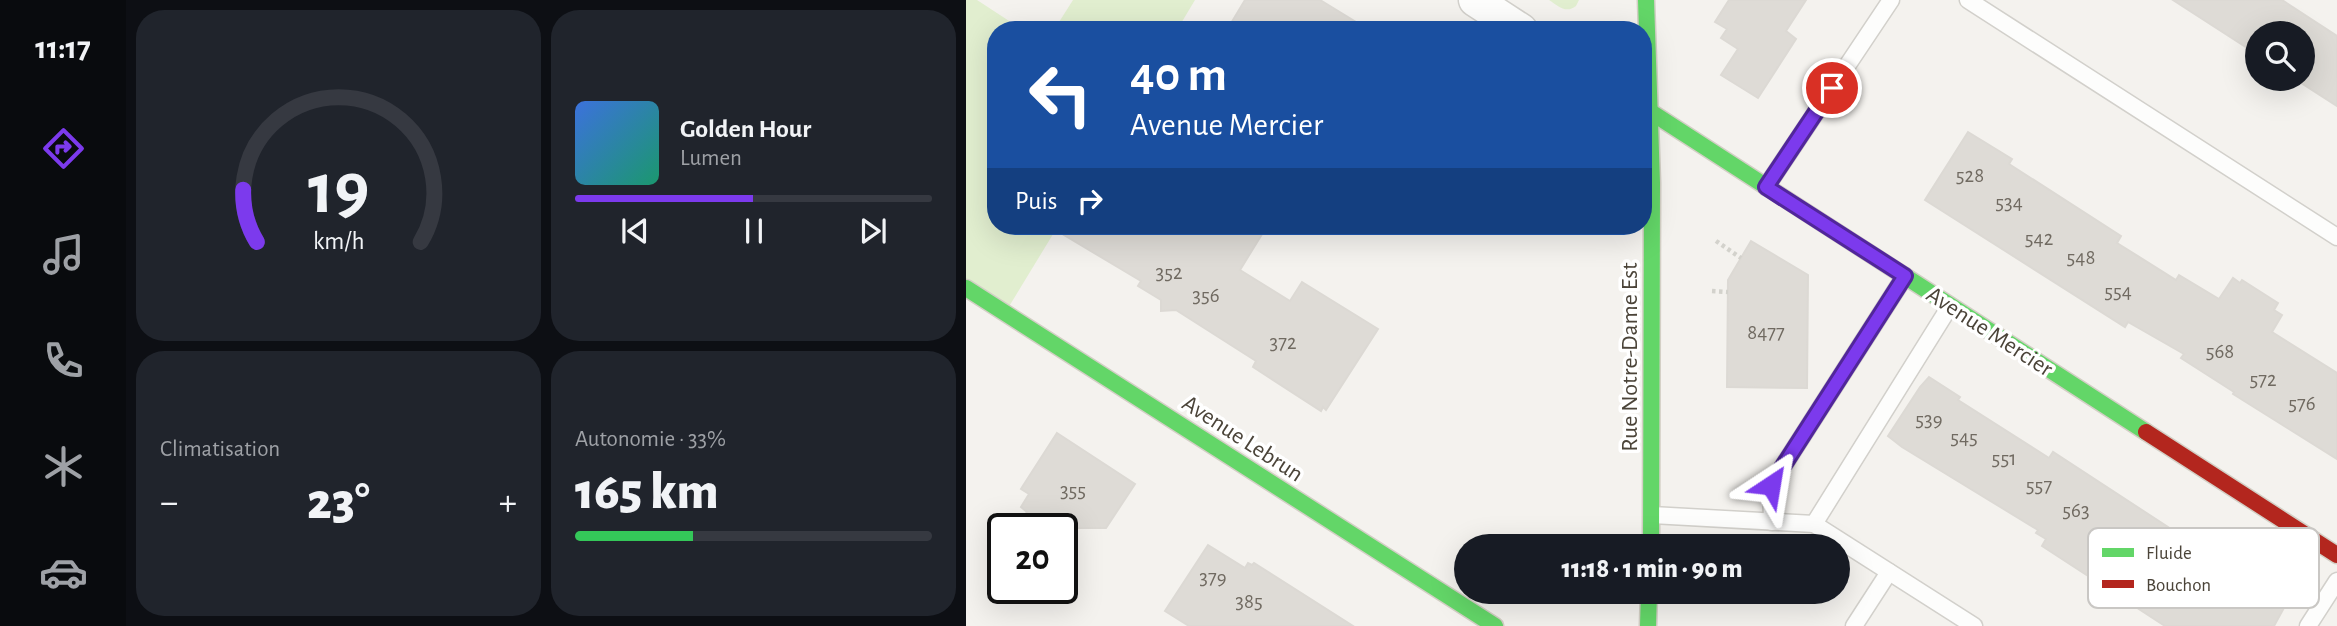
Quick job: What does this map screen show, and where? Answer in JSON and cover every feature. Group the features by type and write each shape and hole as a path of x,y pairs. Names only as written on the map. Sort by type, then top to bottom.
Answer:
{"street":[{"path":"1475,0 1507,21"},
{"name":"Rue Notre-Dame Est","path":"1647,0 1647,21"},
{"name":"Avenue Mercier","path":"1652,113 2295,528"},
{"name":"Rue Notre-Dame Est","path":"1651,534 1652,183"},
{"name":"Avenue Lebrun","path":"966,288 1495,626"},
{"name":"Avenue Mercier","path":"2319,543 2337,555"},
{"path":"1648,626 1649,604"}],"lane":[{"path":"1766,187 1891,0"},
{"path":"1968,0 2337,237"},
{"path":"1772,522 1771,485 1905,276"},
{"path":"1814,524 1950,306"},
{"path":"1652,515 1814,524 1974,626"},
{"path":"1854,626 1889,572"},
{"path":"2308,626 2337,581"}],"path":[{"path":"1716,242 1741,258"},
{"path":"1712,291 1728,292"}],"green space":[{"path":"966,0 977,0 1009,21 987,21 987,235 1053,235 1005,313 966,288"},
{"path":"1073,0 1195,0 1182,21 1060,21"},
{"path":"1549,0 1579,0 1576,6 1569,9"}],"building":[{"path":"1245,0 1320,0 1354,21 1232,21"},
{"path":"1729,0 1806,0 1786,31 1796,39 1758,98 1721,75 1738,49 1721,38 1727,29 1715,22"},
{"path":"2173,0 2282,0 2314,21 2245,21 2245,47"},
{"path":"2315,22 2337,36 2337,106 2314,91"},
{"path":"1968,132 2012,159 2009,164 2121,236 2117,243 2176,280 2179,275 2219,299 2233,278 2240,283 2242,280 2278,303 2274,310 2282,315 2272,332 2337,373 2337,459 2233,394 2234,392 2181,358 2184,354 2128,322 2125,327 1925,200"},
{"path":"1064,235 1261,235 1240,270 1290,301 1302,282 1378,329 1326,410 1323,407 1321,411 1253,367 1256,361 1176,310 1161,311 1161,300 1138,286 1141,281"},
{"path":"1751,241 1808,275 1807,388 1727,387 1728,280"},
{"path":"1929,377 1960,397 1958,400 2049,458 2053,452 2170,528 2088,528 2088,576 2042,546 2046,539 2036,533 2038,530 1888,436"},
{"path":"1057,433 1135,484 1106,528 1078,528 1078,513 1026,513 1021,507 1029,494 1021,489"},
{"path":"1208,545 1245,568 1248,563 1254,563 1353,626 1189,626 1165,611"},
{"path":"2137,608 2284,608 2274,626 2165,626"}],"traffic: fast":[{"path":"1646,0 1647,21"},
{"path":"1652,113 2146,432"},
{"path":"1651,534 1652,235"},
{"path":"966,288 1495,626"},
{"path":"1648,626 1649,604"}],"traffic: jam":[{"path":"2146,432 2295,528"},
{"path":"2319,543 2337,555"}],"route":[{"path":"1771,485 1905,276 1766,187 1832,88"}]}
